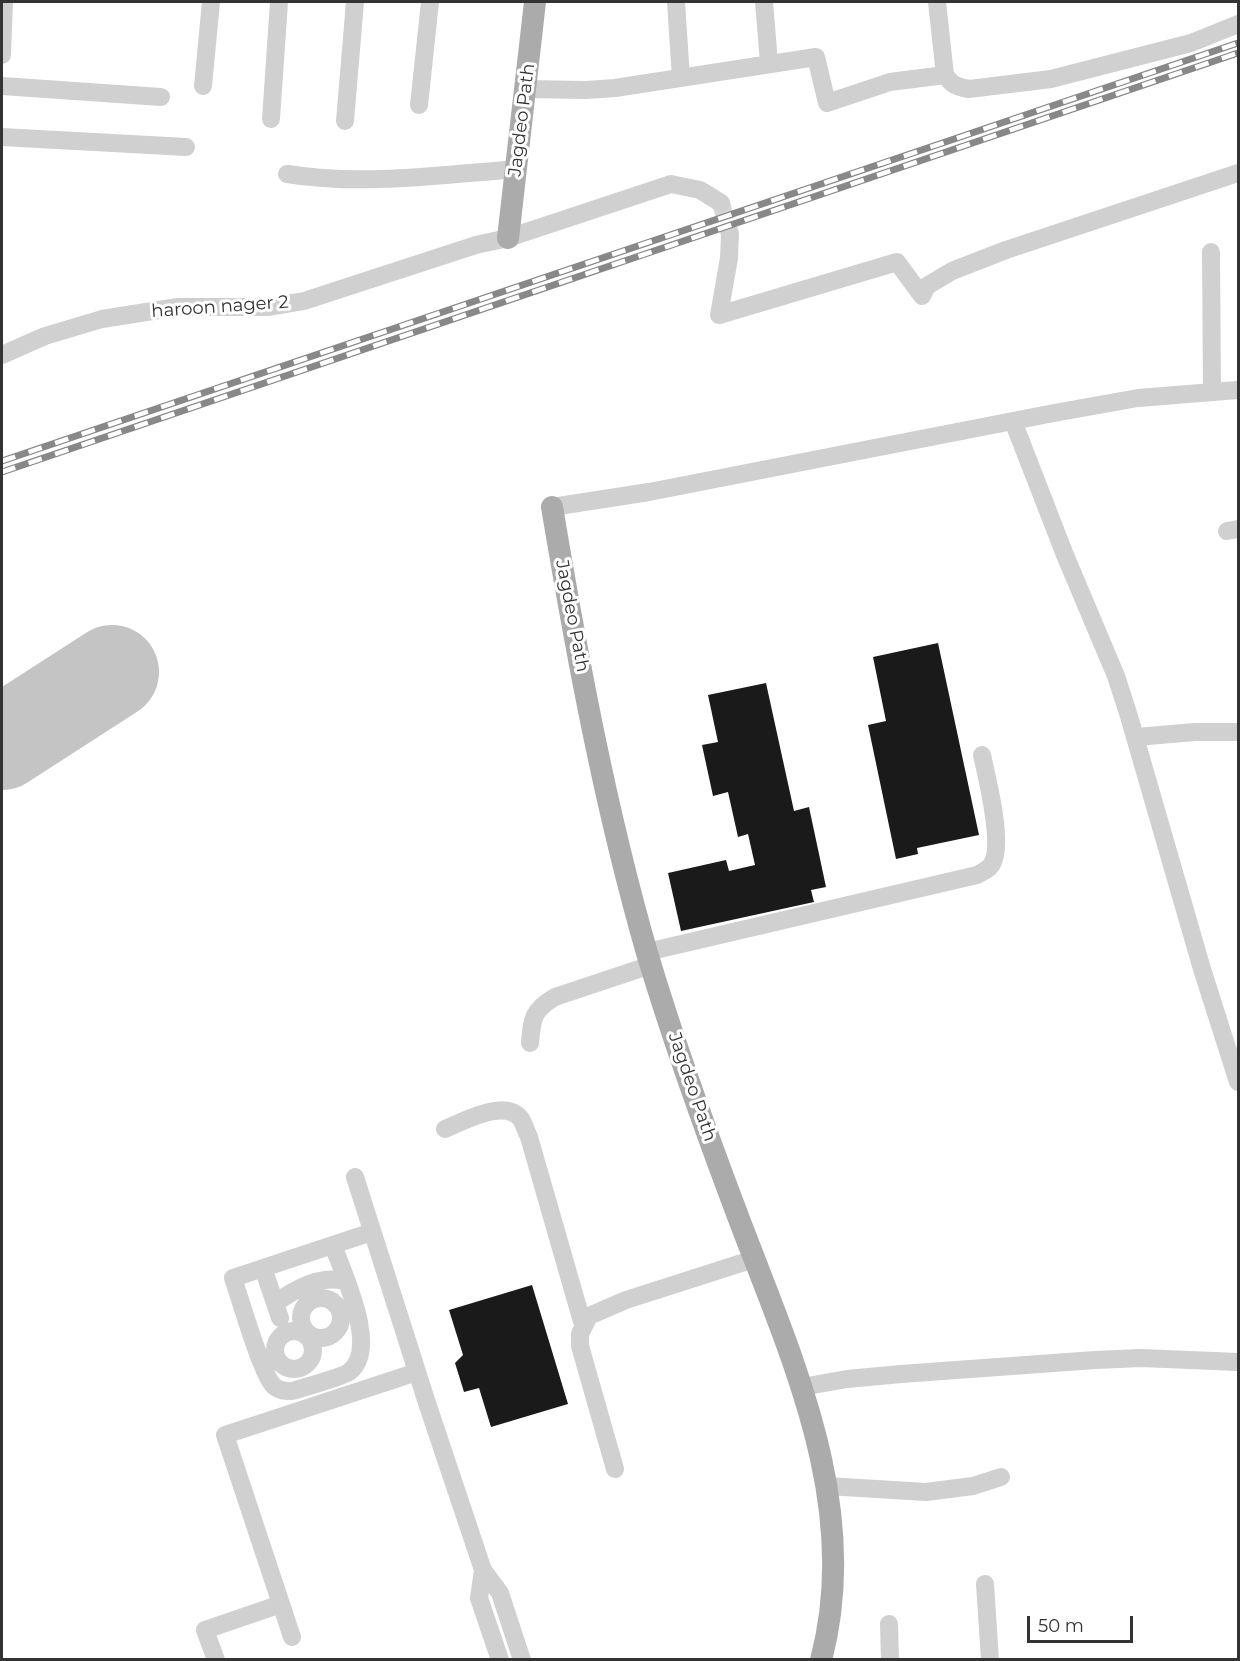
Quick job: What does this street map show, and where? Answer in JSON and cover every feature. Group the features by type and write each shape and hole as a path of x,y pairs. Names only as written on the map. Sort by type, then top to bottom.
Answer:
{"main road":[{"name":"Jagdeo Path","path":"508,238 536,2"},
{"name":"Jagdeo Path","path":"552,507 604,778 649,958 683,1063 802,1387 820,1450 827,1486 833,1546 828,1629 821,1659"}],"street":[{"path":"2,55 4,2"},
{"path":"203,86 211,2"},
{"path":"272,119 279,2"},
{"path":"345,122 355,2"},
{"path":"419,105 430,2"},
{"path":"676,2 681,78"},
{"path":"764,2 769,63"},
{"path":"939,2 945,75 950,83 969,89 1051,79 1191,42 1239,24"},
{"path":"526,89 586,90 816,57 827,103 890,82 945,75"},
{"path":"2,86 161,97"},
{"path":"2,137 186,147"},
{"path":"287,174 320,179 358,180 517,169"},
{"path":"730,234 729,258 719,315 897,262 922,296 927,286 952,271 1006,250 1239,173"},
{"name":"haroon nager 2","path":"2,355 45,336 102,319 177,307 269,307 304,301 476,245 508,238 671,184 700,190 721,203"},
{"path":"1210,252 1212,392"},
{"path":"552,507 695,484 1138,398 1239,390"},
{"path":"1012,421 1116,676 1136,737 1204,977 1239,1082"},
{"path":"1136,737 1195,732 1239,732"},
{"path":"530,1043 531,1023 542,1005 555,997 649,958 977,875 989,868 994,862 996,840 982,755"},
{"path":"445,1129 497,1110 510,1111 520,1119 529,1137 583,1325"},
{"path":"355,1177 483,1570 500,1593 522,1659"},
{"path":"333,1245 345,1281 349,1313 362,1345 359,1357 349,1372 292,1391 275,1388 266,1373 233,1278 372,1232"},
{"path":"615,1469 583,1361 580,1334 583,1325 589,1316 626,1300 754,1259"},
{"path":"263,1268 278,1311 297,1290 324,1279 345,1281"},
{"path":"330,1299 340,1309 349,1313 339,1328 329,1337 308,1335 302,1324 301,1317 305,1305 310,1300 330,1299"},
{"path":"802,1387 847,1379 901,1374 1095,1360 1141,1358 1239,1362"},
{"path":"292,1637 225,1435 417,1372"},
{"path":"827,1486 926,1492 957,1489 1001,1477"},
{"path":"483,1570 479,1598 500,1659"},
{"path":"985,1584 990,1659"},
{"path":"216,1659 205,1630 281,1604"},
{"path":"889,1624 890,1659"}],"building":[{"path":"938,643 979,835 917,848 918,854 896,859 868,725 886,721 873,657"},
{"path":"766,683 794,811 809,807 826,887 811,890 814,902 681,931 668,873 726,860 729,871 755,865 748,834 738,837 728,792 713,796 702,745 718,742 708,695"},
{"path":"532,1285 568,1404 491,1427 479,1388 464,1392 455,1363 463,1355 449,1310"}],"runway":[{"path":"2,743 112,672"}],"tunnel":[{"path":"721,203 730,234"}],"railway":[{"path":"2,461 1238,43"},
{"path":"2,472 1238,53"}]}
